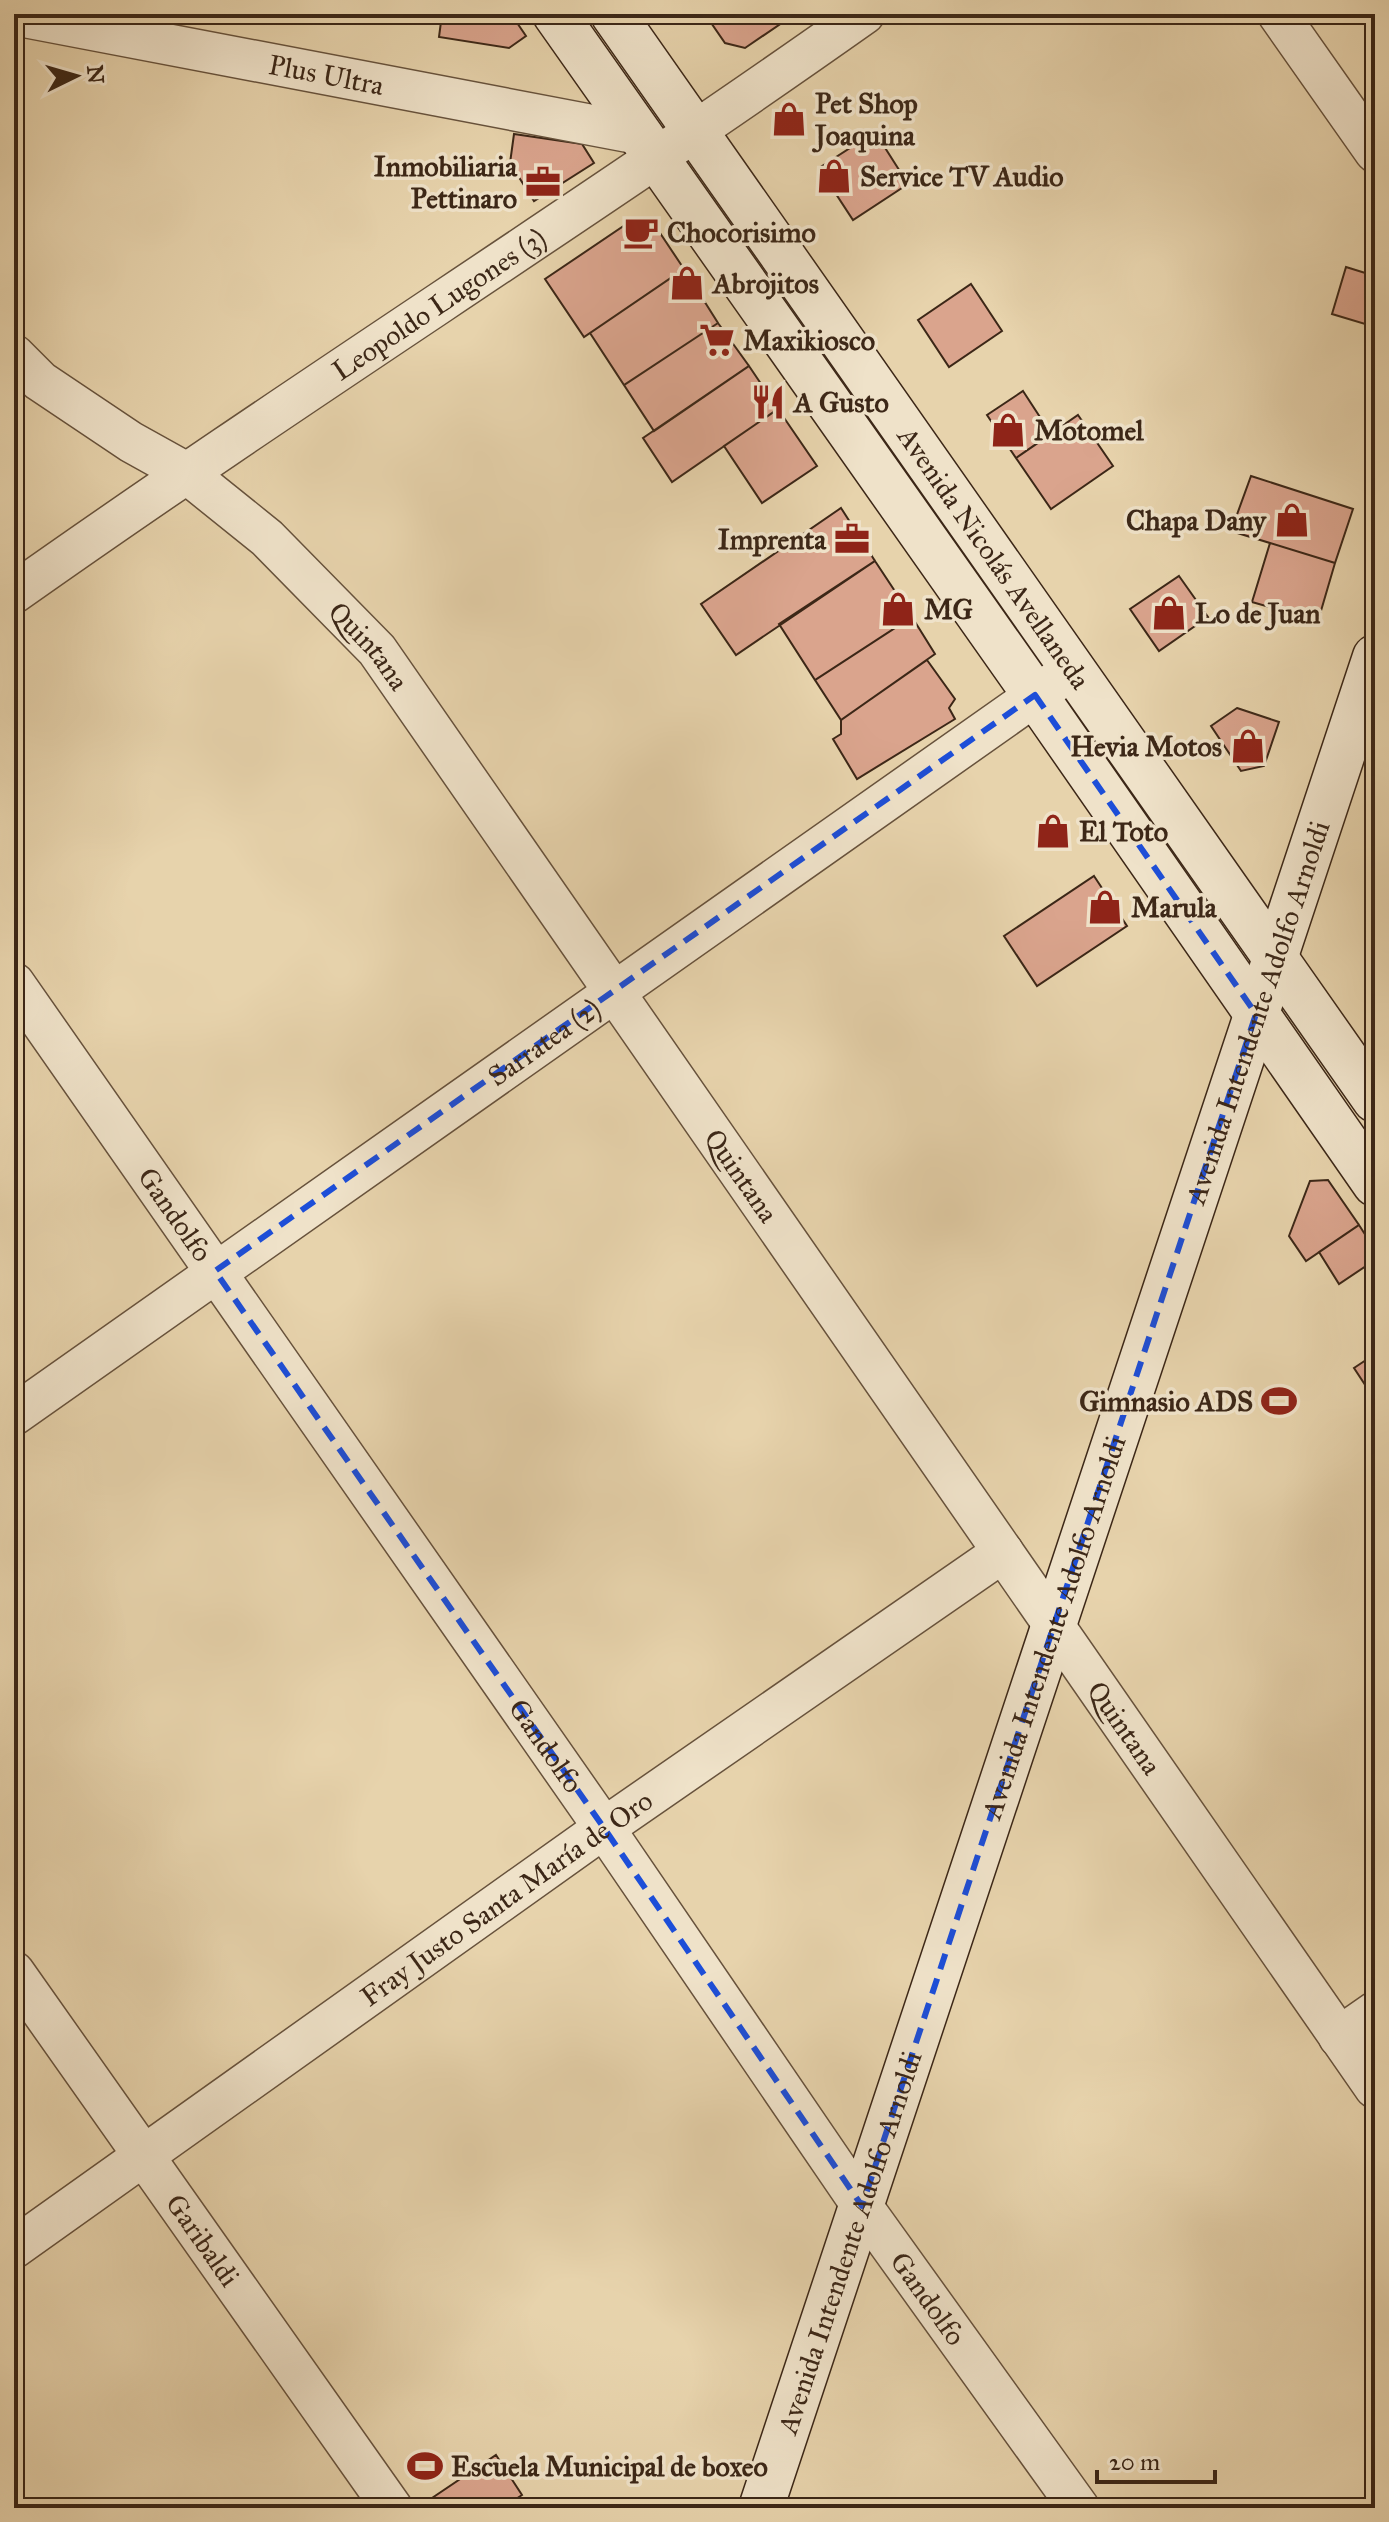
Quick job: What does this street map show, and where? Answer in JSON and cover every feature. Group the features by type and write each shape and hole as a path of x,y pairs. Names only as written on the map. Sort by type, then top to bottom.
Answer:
{"main road":[{"name":"Avenida Nicolás Avellaneda","path":"555,14 1375,1184"},
{"name":"Avenida Nicolás Avellaneda","path":"613,14 1375,1100"},
{"name":"Avenida Intendente Adolfo Arnoldi","path":"761,2508 1375,657"}],"street":[{"name":"Leopoldo Lugones (3)","path":"14,593 648,147 697,132 864,14"},
{"path":"1278,14 1375,152"},
{"name":"Plus Ultra","path":"14,15 648,147"},
{"name":"Quintana","path":"14,355 40,381 131,442 185,472 267,538 377,650 1375,2088"},
{"name":"Sarratea (2)","path":"14,1415 1073,669"},
{"name":"Gandolfo","path":"14,983 604,1828 862,2206 1079,2508"},
{"name":"Fray Justo Santa María de Oro","path":"14,2248 604,1828 1003,1552"},
{"name":"Garibaldi","path":"14,1972 392,2508"},
{"path":"1339,2037 1375,2012"}],"highlighted area":[{"path":"1035,695 1256,1014 862,2206 604,1828 215,1271"}],"building":[{"path":"442,14 511,14 526,36 509,48 439,37"},
{"path":"705,14 795,14 745,48 725,43"},
{"path":"875,132 908,184 853,220 819,168"},
{"name":"Inmobiliaria Pettinaro","path":"514,134 582,144 594,163 534,201 510,163"},
{"path":"652,221 684,269 584,337 545,279 628,223"},
{"path":"1346,267 1375,276 1375,327 1332,314"},
{"path":"684,269 718,323 624,385 590,333"},
{"path":"971,284 1002,331 949,367 918,320"},
{"path":"718,323 749,366 654,431 624,385"},
{"path":"749,366 778,409 672,482 643,438"},
{"path":"1023,391 1051,434 1016,458 987,415"},
{"path":"778,409 817,466 762,503 724,446"},
{"path":"1078,415 1113,466 1051,509 1016,458"},
{"name":"Chapa Dany","path":"1251,476 1353,509 1335,563 1231,531"},
{"path":"841,508 875,561 736,655 701,604"},
{"path":"1270,543 1335,563 1318,621 1252,602"},
{"path":"875,561 912,617 815,680 779,624"},
{"name":"Lo de Juan","path":"1179,576 1208,617 1159,651 1130,609"},
{"path":"912,617 935,654 841,720 815,680"},
{"path":"927,660 955,699 949,708 955,719 857,779 833,739 841,734 841,720"},
{"name":"Hevia Motos","path":"1237,708 1279,722 1264,766 1241,771 1211,726"},
{"path":"1094,876 1127,926 1037,986 1004,936"},
{"path":"1328,1180 1359,1225 1306,1261 1289,1236 1310,1181"},
{"path":"1359,1225 1375,1250 1375,1260 1339,1284 1319,1252"},
{"path":"1375,1354 1375,1400 1354,1368"},
{"path":"496,2455 522,2495 502,2508 438,2508 432,2498"}],"place":[{"name":"Pet Shop Joaquina","path":"789,119"},
{"name":"Service TV Audio","path":"834,176"},
{"name":"Inmobiliaria Pettinaro","path":"543,182"},
{"name":"Chocorisimo","path":"641,232"},
{"name":"Abrojitos","path":"687,283"},
{"name":"Maxikiosco","path":"717,340"},
{"name":"A Gusto","path":"768,402"},
{"name":"Motomel","path":"1008,430"},
{"name":"Chapa Dany","path":"1292,520"},
{"name":"Imprenta","path":"852,539"},
{"name":"MG","path":"898,609"},
{"name":"Lo de Juan","path":"1169,613"},
{"name":"Hevia Motos","path":"1248,746"},
{"name":"El Toto","path":"1053,831"},
{"name":"Marula","path":"1105,907"},
{"name":"Gimnasio ADS","path":"1279,1401"},
{"name":"Escuela Municipal de boxeo","path":"425,2466"}]}
